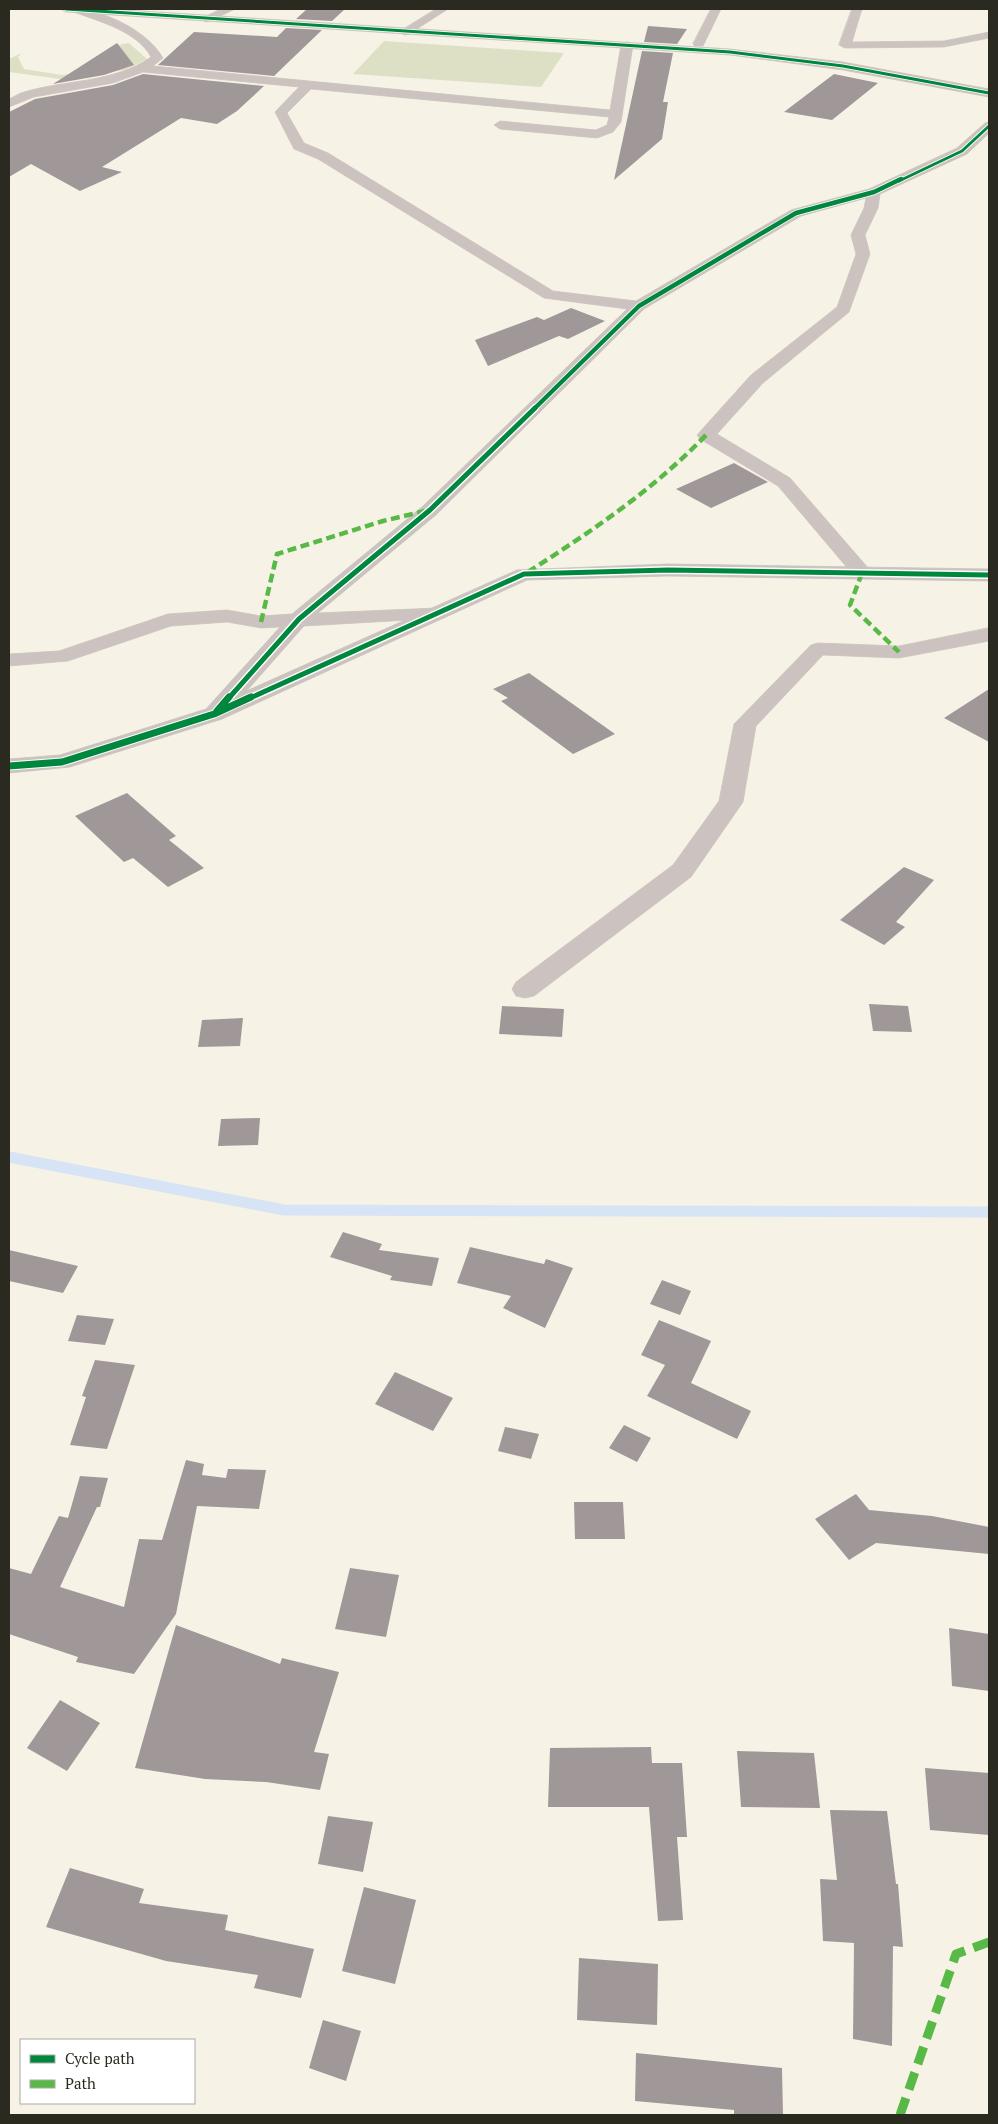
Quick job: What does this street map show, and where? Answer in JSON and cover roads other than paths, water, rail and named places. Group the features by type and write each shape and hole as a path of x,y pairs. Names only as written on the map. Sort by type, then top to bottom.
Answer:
{"street":[{"path":"66,9 627,45 783,58 989,93"},
{"path":"206,19 230,9"},
{"path":"405,32 443,9"},
{"path":"699,44 716,9"},
{"path":"857,9 845,45 944,44 989,34"},
{"path":"78,10 134,33 154,48 156,58 144,69"},
{"path":"500,125 597,134 610,130 615,124 627,45"},
{"path":"9,103 31,94 108,81 144,69 616,114"},
{"path":"309,84 281,112 299,146 323,156 549,295 639,306"},
{"path":"214,714 299,619 430,510 639,306 796,213 874,192 962,151 989,126"},
{"path":"862,573 784,482 706,435 757,379 844,310 863,254 858,235 871,208 874,192"},
{"path":"9,766 62,762 214,714 524,574 668,570 989,575"},
{"path":"9,660 61,657 168,620 227,616 260,622 437,614"},
{"path":"525,989 682,871 731,802 745,724 818,649 899,652 978,638 989,634"}],"waterway":[{"path":"9,1157 284,1210 989,1212"}]}
